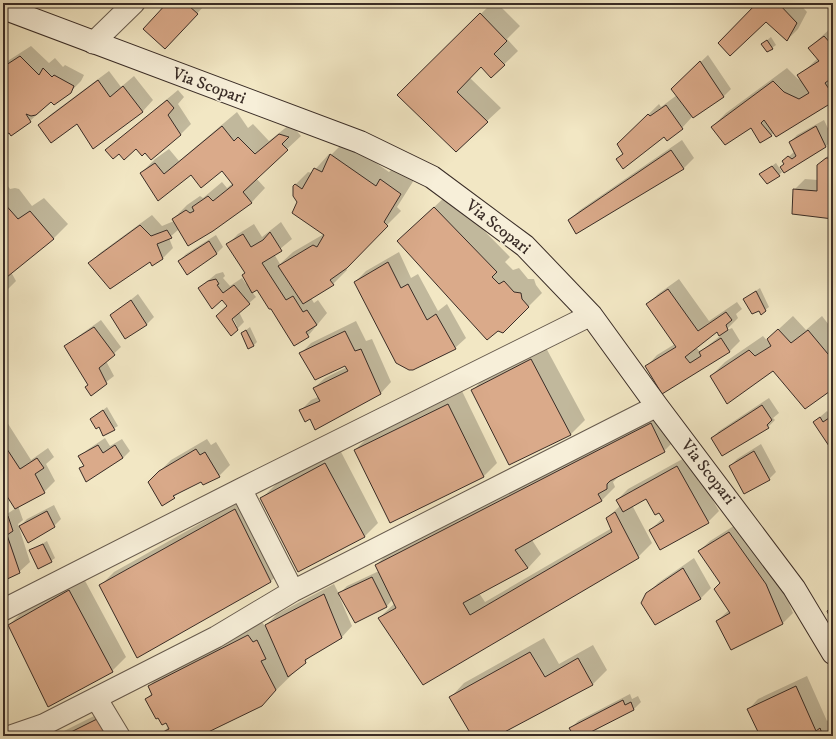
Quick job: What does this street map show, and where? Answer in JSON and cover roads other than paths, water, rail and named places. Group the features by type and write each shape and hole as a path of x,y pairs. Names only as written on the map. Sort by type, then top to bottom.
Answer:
{"street":[{"path":"93,43 134,3"},
{"name":"Via Scopari","path":"3,8 360,142 432,177 525,246 591,315 657,406 740,513 794,588 833,654"},
{"path":"3,610 241,489 591,315"},
{"path":"11,736 42,725 216,637 294,591 657,406"},
{"path":"241,489 294,591"},
{"path":"96,698 119,736"}]}
